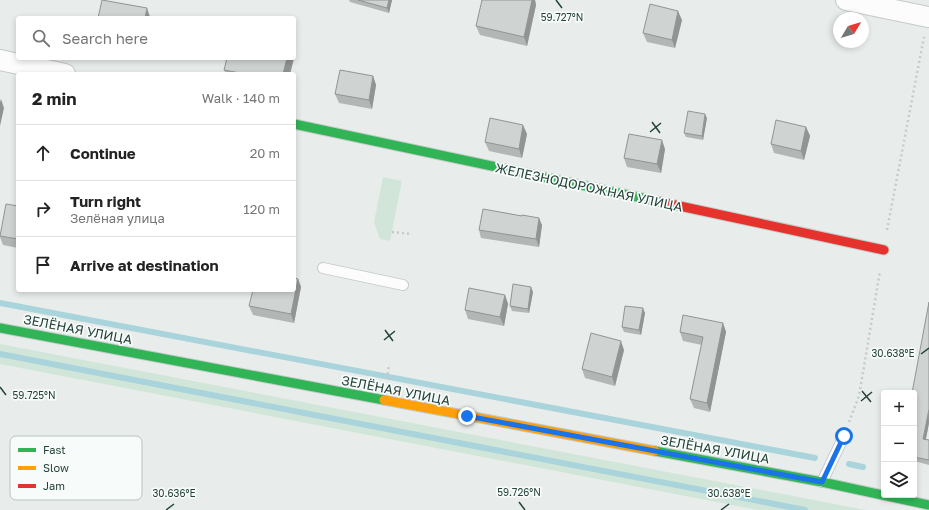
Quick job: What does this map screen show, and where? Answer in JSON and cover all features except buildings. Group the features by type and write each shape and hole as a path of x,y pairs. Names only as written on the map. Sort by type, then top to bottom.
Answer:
{"street":[{"path":"846,0 928,17"},
{"path":"0,60 56,72"},
{"name":"ЖЕЛЕЗНОДОРОЖНАЯ УЛИЦА","path":"296,124 884,250"},
{"name":"ЗЕЛЁНАЯ УЛИЦА","path":"0,328 822,482 929,505"}],"lane":[{"path":"323,268 403,285"},
{"path":"822,482 844,436"}],"path":[{"path":"844,436 859,396 884,250 928,17"},
{"path":"392,232 412,234"}],"green space":[{"path":"383,177 402,181 390,241 380,239 374,222"},
{"path":"0,344 866,510 758,510 0,364"}],"waterway":[{"path":"0,303 815,458"},
{"path":"0,354 805,510"},
{"path":"849,464 863,467"}],"traffic: fast":[{"path":"296,124 661,202"},
{"path":"0,328 384,400"},
{"path":"655,451 822,482 929,505"}],"traffic: slow":[{"path":"384,400 655,451"}],"traffic: jam":[{"path":"661,202 884,250"}],"route":[{"path":"467,416 822,482 844,436"}]}
